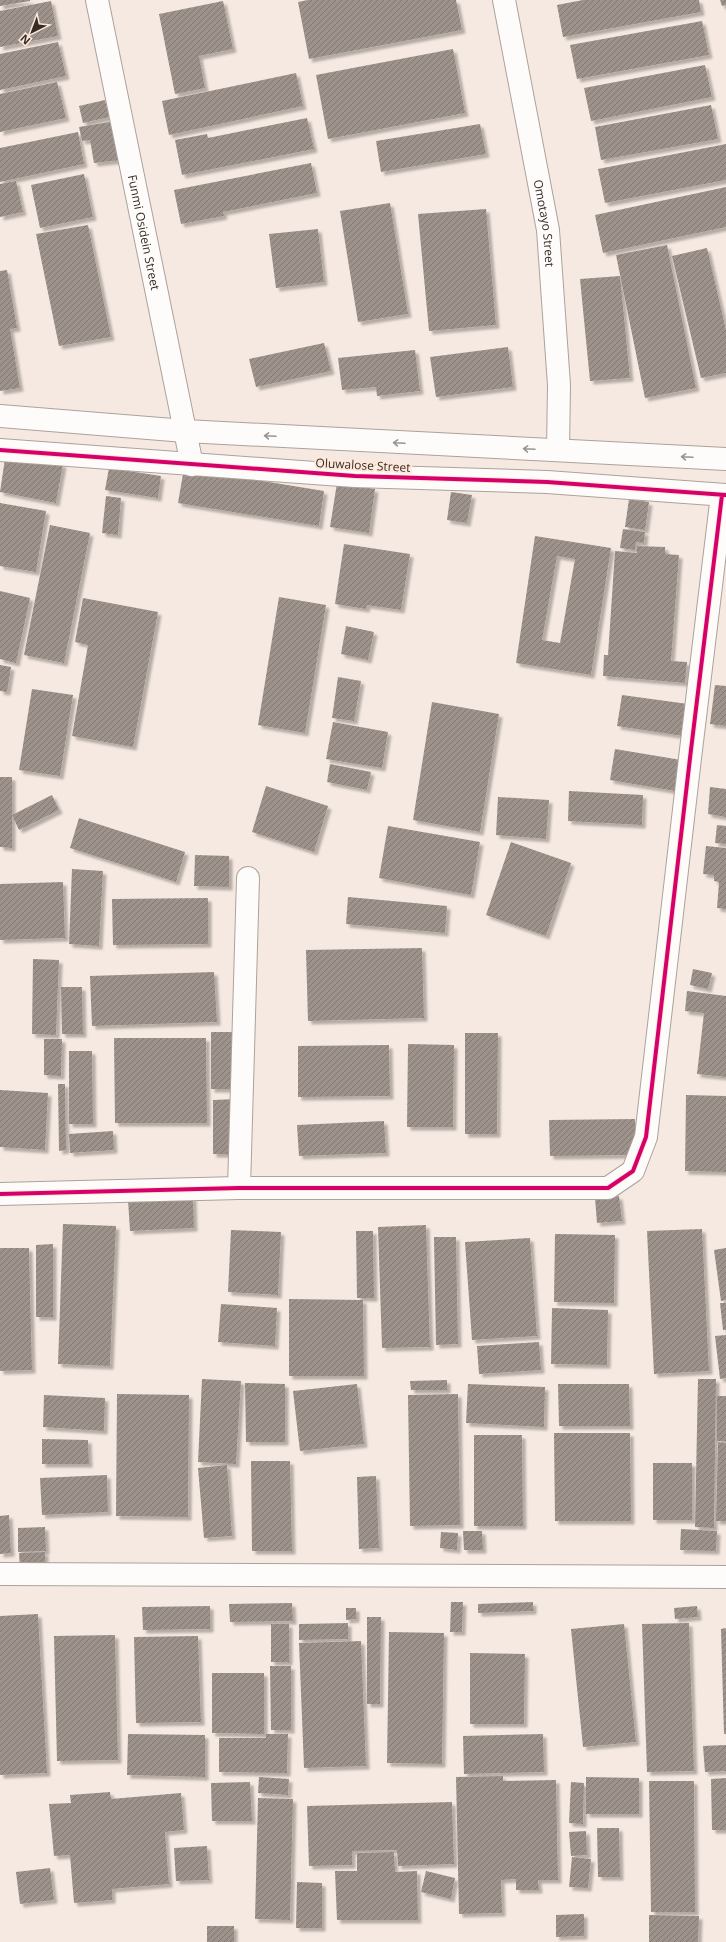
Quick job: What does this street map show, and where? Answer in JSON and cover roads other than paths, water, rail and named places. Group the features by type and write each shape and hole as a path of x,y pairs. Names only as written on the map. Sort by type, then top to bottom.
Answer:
{"street":[{"name":"Funmi Osidein Street","path":"97,0 192,465"},
{"name":"Omotayo Street","path":"504,0 548,230 559,386 558,450"},
{"name":"Oluwalose Street","path":"0,416 185,431 726,459"},
{"name":"Oluwalose Street","path":"0,450 355,476 547,482 724,495"},
{"path":"0,1194 238,1188 608,1188 634,1171 646,1137 691,750 724,495"},
{"path":"238,1188 248,878"},
{"path":"0,1574 726,1577"}]}
